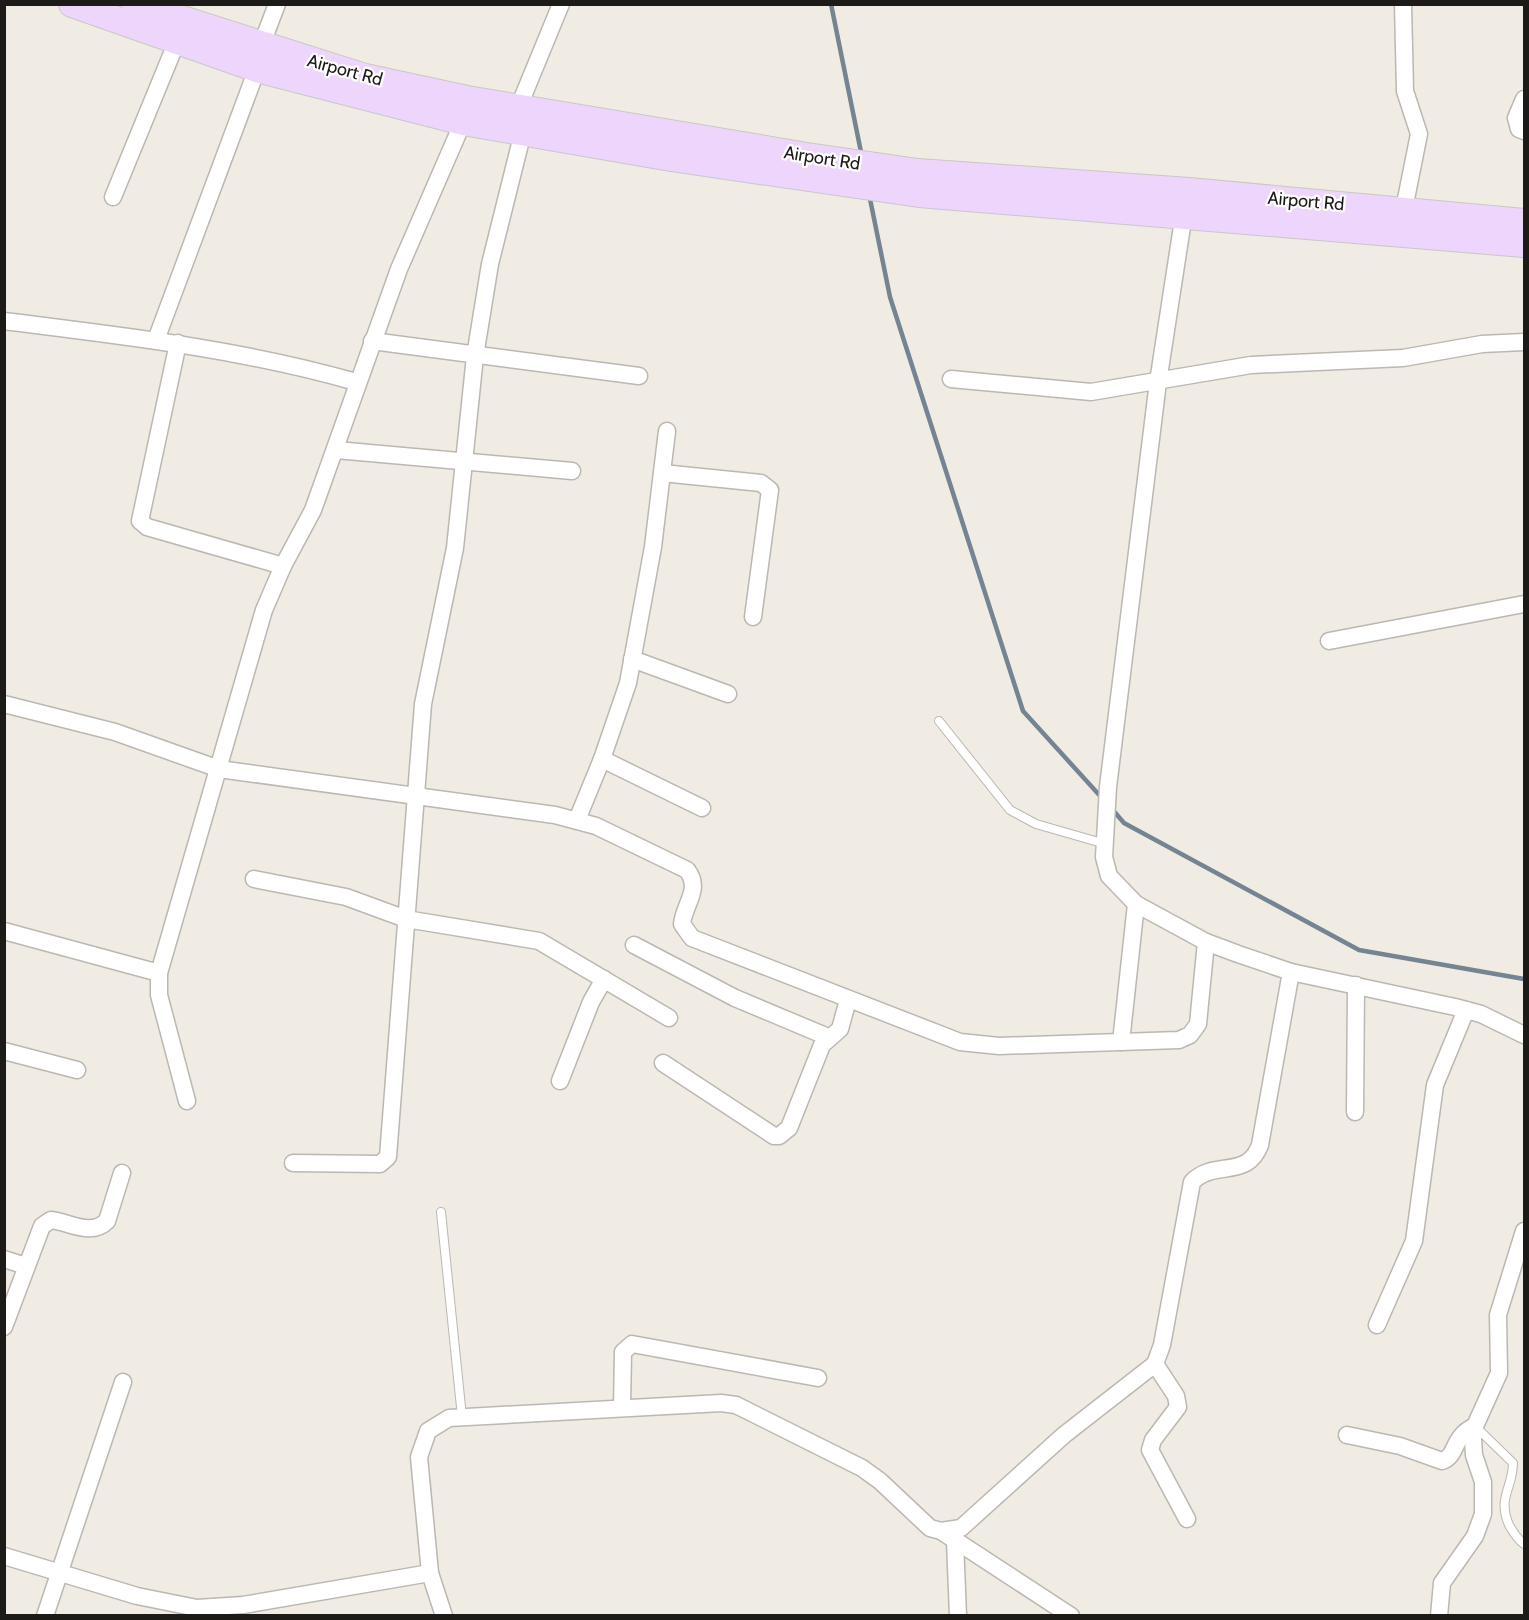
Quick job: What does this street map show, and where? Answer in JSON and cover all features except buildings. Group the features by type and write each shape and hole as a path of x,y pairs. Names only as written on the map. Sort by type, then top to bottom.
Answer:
{"main road":[{"path":"72,4 177,41 259,58 463,122 671,158 803,166"},
{"name":"Airport Rd","path":"135,4 259,58 365,77 467,99 519,106 803,166 919,183 1186,203 1404,209 1524,222"},
{"path":"1186,203 1524,244"}],"street":[{"path":"156,340 278,4"},
{"path":"519,106 561,4"},
{"path":"1403,4 1405,91 1419,134 1404,209"},
{"path":"113,196 177,41"},
{"path":"1524,99 1516,118 1519,129 1524,131"},
{"path":"187,1101 159,995 159,973 219,769 253,643 283,566 313,510 336,450 356,382 399,269 463,122"},
{"path":"293,1163 380,1164 388,1157 423,704 455,548 462,461 475,356 495,238 523,132"},
{"path":"1186,203 1158,382 1108,788 1102,843 1109,876 1136,904 1206,942 1291,972 1481,1014 1524,1035"},
{"path":"4,321 178,343 292,365 356,382"},
{"path":"372,341 639,376"},
{"path":"951,380 1091,392 1251,365 1403,358 1482,344 1524,342"},
{"path":"178,343 140,521 147,527 283,566"},
{"path":"577,820 625,695 638,616 651,558 668,431"},
{"path":"336,450 572,471"},
{"path":"662,472 761,483 770,490 753,617"},
{"path":"1329,641 1524,603"},
{"path":"632,659 728,694"},
{"path":"4,704 115,732 219,769 577,820 687,870 694,881 695,888 682,924 692,938 940,1036 981,1046 1179,1040 1196,1030 1206,942"},
{"path":"602,759 702,808"},
{"path":"254,879 346,897 406,919 539,941 669,1018"},
{"path":"1121,1042 1136,904"},
{"path":"4,931 159,973"},
{"path":"634,945 735,998 828,1037"},
{"path":"941,1531 961,1528 972,1520 1064,1435 1155,1364 1162,1345 1191,1182 1208,1170 1250,1162 1260,1145 1291,972"},
{"path":"560,1081 591,1002 604,979"},
{"path":"1355,1112 1356,985"},
{"path":"663,1063 774,1136 779,1136 789,1128 822,1045 828,1037 840,1029 848,1000"},
{"path":"1377,1325 1414,1241 1435,1085 1466,1010"},
{"path":"4,1051 77,1070"},
{"path":"4,1327 26,1266 45,1223 55,1221 85,1228 102,1226 107,1221 122,1173"},
{"path":"1439,1616 1442,1583 1475,1536 1483,1514 1483,1482 1473,1447 1475,1426 1499,1373 1498,1315 1524,1231"},
{"path":"4,1259 26,1266"},
{"path":"622,1408 623,1352 632,1344 818,1378"},
{"path":"1155,1364 1176,1396 1178,1407 1154,1440 1151,1455 1186,1519"},
{"path":"45,1616 123,1382"},
{"path":"444,1616 430,1573 419,1457 428,1431 449,1418 721,1404 736,1405 862,1468 880,1481 930,1528 941,1531 1071,1616"},
{"path":"1347,1436 1401,1446 1442,1461 1451,1456 1461,1435 1475,1426"},
{"path":"956,1541 958,1616"},
{"path":"4,1556 137,1596 197,1608 243,1605 430,1573"}],"lane":[{"path":"939,721 1010,810 1036,824 1102,843"},
{"path":"441,1212 462,1417"},
{"path":"1475,1426 1513,1463 1504,1497 1504,1511 1512,1530 1524,1544"}],"waterway":[{"path":"831,4 862,157"},
{"path":"869,194 890,297 1023,711 1102,798"},
{"path":"1112,809 1124,823 1359,950 1524,979"}]}
